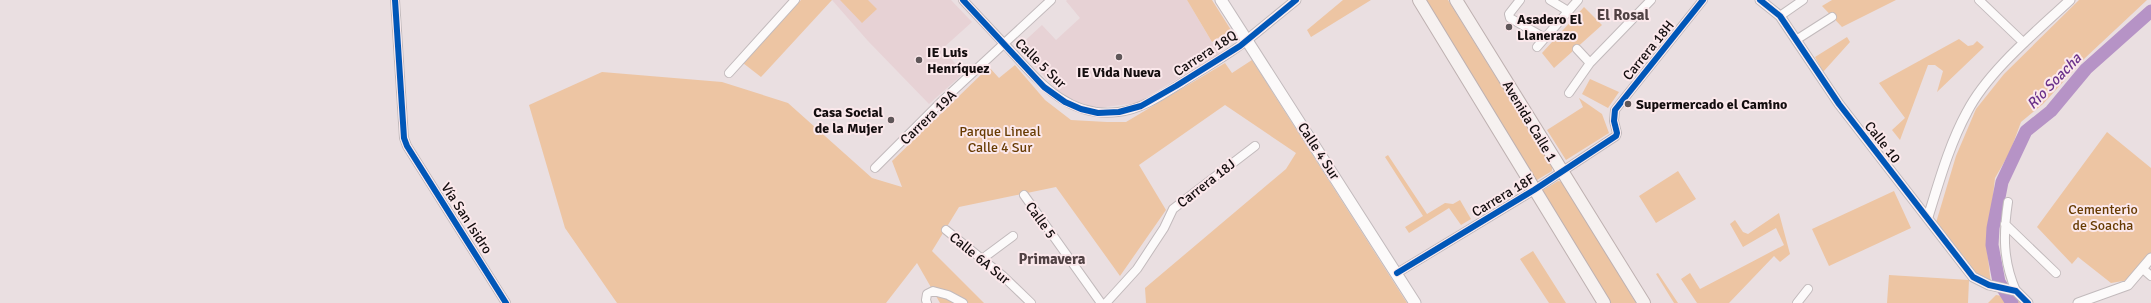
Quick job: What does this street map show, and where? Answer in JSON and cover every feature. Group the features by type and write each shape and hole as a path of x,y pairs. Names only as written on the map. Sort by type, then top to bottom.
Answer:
{"main road":[{"name":"Calle 4 Sur","path":"1221,0 1415,303"},
{"path":"1419,0 1604,303"},
{"name":"Avenida Calle 1","path":"1456,0 1561,172 1644,303"}],"street":[{"name":"Vía San Isidro","path":"395,0 406,146 506,303"},
{"path":"729,73 795,0"},
{"name":"Calle 5 Sur","path":"963,0 1044,87 1065,102 1081,110 1098,113 1119,112"},
{"name":"Carrera 19A","path":"875,168 1051,0"},
{"name":"Carrera 18Q","path":"1119,112 1141,106 1169,90 1247,40 1296,0"},
{"path":"1520,0 1510,14 1510,18 1545,38"},
{"path":"1550,0 1568,11"},
{"path":"1537,47 1578,0"},
{"path":"1569,93 1590,63 1651,0"},
{"name":"Carrera 18H","path":"1617,133 1613,115 1615,110 1703,0"},
{"name":"Calle 10","path":"1760,0 1780,16 1839,104 1974,277 1998,288 2013,290"},
{"path":"1780,16 1803,0"},
{"path":"1979,0 2024,43"},
{"path":"1928,218 1948,154 1967,111 1994,75 2024,43 2070,0"},
{"path":"1796,40 1832,17"},
{"path":"1577,49 1590,63"},
{"name":"Carrera 18F","path":"1397,273 1586,157 1616,136 1617,133"},
{"name":"Carrera 18J","path":"1106,303 1137,269 1164,228 1173,209 1255,146"},
{"name":"Calle 5","path":"1024,195 1101,303"},
{"path":"2008,202 2004,224 2006,263 2013,290 2028,303"},
{"path":"2004,224 2056,273"},
{"name":"Calle 6A Sur","path":"946,230 1003,276 1030,303"},
{"path":"982,259 1013,236"},
{"path":"2078,303 2128,285 2151,258"},
{"path":"2143,269 2151,276"},
{"path":"1797,303 1808,289"},
{"path":"928,303 926,300 927,294 934,291 948,295 963,303"}],"shaded area":[{"name":"IE Luis Henríquez","path":"832,0 951,0 972,22 942,49 964,73 929,104 868,41"},
{"name":"IE Vida Nueva","path":"1187,0 1219,54 1137,103 1097,108 1065,98 1017,48 1042,25 1056,40 1080,18 1066,1"}],"green space":[{"path":"801,0 832,0 761,77 743,63"},
{"path":"840,0 868,0 877,9 862,23"},
{"path":"1187,0 1212,0 1231,30 1212,42"},
{"path":"1343,0 1371,0 1311,37 1307,30"},
{"path":"1423,0 1448,0 1552,167 1552,171 1537,180 1531,179"},
{"path":"1832,0 1896,0 1842,27 1822,6"},
{"path":"2079,0 2147,0 2085,58 2043,104 2021,122 2010,152 1995,178 1987,249 1991,285 1975,275 1935,226 1956,156 1976,109 2004,74"},
{"path":"1584,7 1602,25 1554,68 1542,53"},
{"path":"1847,37 1850,42 1823,72 1815,57"},
{"path":"1959,39 1968,46 1973,45 1977,41 1984,47 1937,92 1943,71 1935,65 1928,65 1900,140 1892,130 1905,118 1879,83"},
{"name":"Parque Lineal Calle 4 Sur","path":"1252,60 1407,303 1146,303 1145,288 1286,169 1296,153 1225,105 1139,165 1166,210 1120,276 1056,187 959,207 932,251 984,303 940,303 917,263 886,303 617,303 565,228 529,105 602,72 722,82 788,103 872,178 902,187 892,161 989,67 999,78 1015,65 1045,100 1071,120 1126,122 1225,63 1232,73"},
{"path":"1590,79 1619,92 1608,108 1582,94"},
{"path":"1579,98 1602,114 1609,133 1566,160 1547,130 1583,107"},
{"name":"Cementerio de Soacha","path":"2107,132 2151,168 2151,253 2129,280 2111,283 2078,257 2072,264 2037,227"},
{"path":"1388,155 1427,214 1445,203 1453,204 1460,200 1471,219 1461,225 1449,208 1409,233 1405,227 1423,216 1385,157"},
{"path":"1678,171 1696,199 1656,223 1639,196"},
{"path":"1558,181 1563,182 1636,303 1610,303 1544,195 1543,190"},
{"path":"1894,191 1911,228 1829,266 1812,229"},
{"path":"1779,213 1790,254 1780,262 1774,256 1729,303 1697,303 1681,279 1690,273 1700,289 1784,245 1776,228 1743,247 1730,224 1735,220 1743,232 1748,234"},
{"path":"1533,251 1566,303 1549,303 1520,259"},
{"path":"1658,273 1678,303 1674,303 1656,274"},
{"path":"1889,275 1969,280 1968,303 1887,303"},
{"path":"1996,295 2014,298 2023,303 1988,303"}],"waterway":[{"name":"Río Soacha","path":"2012,303 1999,282 1992,245 1993,228 2002,182 2026,131 2051,111 2086,69 2151,11"}],"cycle path":[{"path":"395,0 404,138 407,146 506,303"},
{"path":"963,0 1044,87 1065,102 1081,109 1098,113 1119,112 1141,106 1240,46 1296,0"},
{"path":"1397,273 1534,190 1616,136 1617,133 1614,121 1615,110 1703,0"},
{"path":"1760,0 1780,16 1839,104 1973,277 1989,285 2016,291 2028,303"}],"place":[{"name":"Asadero El Llanerazo","path":"1509,27"},
{"name":"IE Vida Nueva","path":"1119,57"},
{"name":"IE Luis Henríquez","path":"919,60"},
{"name":"Supermercado el Camino","path":"1628,104"},
{"name":"Casa Social de la Mujer","path":"891,120"}],"district":[{"name":"El Rosal","path":"1623,15"},
{"name":"Primavera","path":"1052,259"}]}
